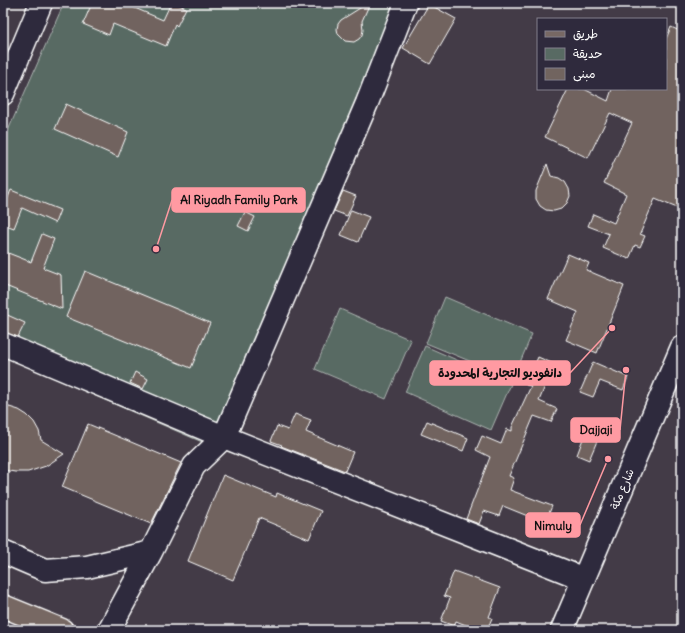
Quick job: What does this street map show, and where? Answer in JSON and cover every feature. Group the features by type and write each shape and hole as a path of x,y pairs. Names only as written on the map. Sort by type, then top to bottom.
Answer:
{"main road":[{"path":"3,606 62,630"}],"street":[{"path":"3,94 41,3"},
{"path":"109,630 152,552 194,466 224,438 367,103 406,3"},
{"path":"3,344 224,438 584,579"},
{"name":"شارع مكة","path":"562,630 682,347"},
{"path":"3,552 45,570 87,567 152,552"}],"green space":[{"path":"64,3 415,3 223,451 3,356 3,142"},
{"path":"445,297 532,334 513,379 426,343"},
{"path":"340,309 411,340 386,399 315,369"},
{"path":"425,346 511,384 491,430 405,392"}],"building":[{"path":"92,3 123,3 163,20 171,3 175,3 186,8 177,26 175,24 166,46 113,24 109,35 83,24"},
{"path":"370,3 362,21 362,35 354,42 345,41 338,34 338,24 341,20"},
{"path":"429,4 456,19 430,64 403,48"},
{"path":"671,27 682,32 682,210 655,199 640,234 645,236 640,247 635,245 629,259 603,248 609,234 588,226 593,214 614,223 626,194 604,183 632,123 610,113 588,158 545,137 568,90 586,90 608,101 612,90 667,90 667,37"},
{"path":"66,104 128,132 118,157 55,129"},
{"path":"547,164 551,176 559,178 565,182 569,189 570,196 567,203 561,209 554,211 546,210 540,206 536,199 536,191"},
{"path":"11,190 60,210 55,223 22,208 14,228 3,224 3,210"},
{"path":"343,191 356,196 347,216 334,211"},
{"path":"351,210 369,217 358,242 341,235"},
{"path":"245,212 255,217 248,231 238,226"},
{"path":"42,234 54,239 43,268 61,275 62,309 3,285 3,251 31,262"},
{"path":"568,254 589,263 586,270 624,286 597,353 566,340 578,312 548,299"},
{"path":"85,271 210,323 191,368 66,317"},
{"path":"3,313 25,323 18,337 3,332"},
{"path":"538,357 554,364 539,401 557,409 551,422 534,416 509,476 514,478 510,490 552,506 545,523 503,506 499,516 484,511 479,524 466,519 490,457 476,450 482,436 501,444 507,429 512,431 512,427 531,386 526,385"},
{"path":"593,362 628,377 623,390 600,381 593,397 580,392"},
{"path":"135,372 148,379 143,389 130,383"},
{"path":"3,405 19,410 27,415 34,422 39,431 41,440 64,454 46,466 28,472 3,470"},
{"path":"295,414 311,420 306,432 353,452 345,471 271,441 277,426 288,430"},
{"path":"427,421 468,438 463,451 421,434"},
{"path":"88,424 181,463 151,524 62,487"},
{"path":"584,436 597,441 589,460 577,455"},
{"path":"223,475 276,497 277,493 321,511 309,539 259,518 233,580 188,561"},
{"path":"454,571 500,588 489,617 492,618 487,630 478,630 456,621 454,626 441,621 450,598 444,596"}],"place":[{"name":"Al Riyadh Family Park","path":"156,249"},
{"name":"دانفوديو التجارية المحدودة","path":"612,328"},
{"name":"Dajjaji","path":"626,370"},
{"name":"Nimuly","path":"608,459"}]}
